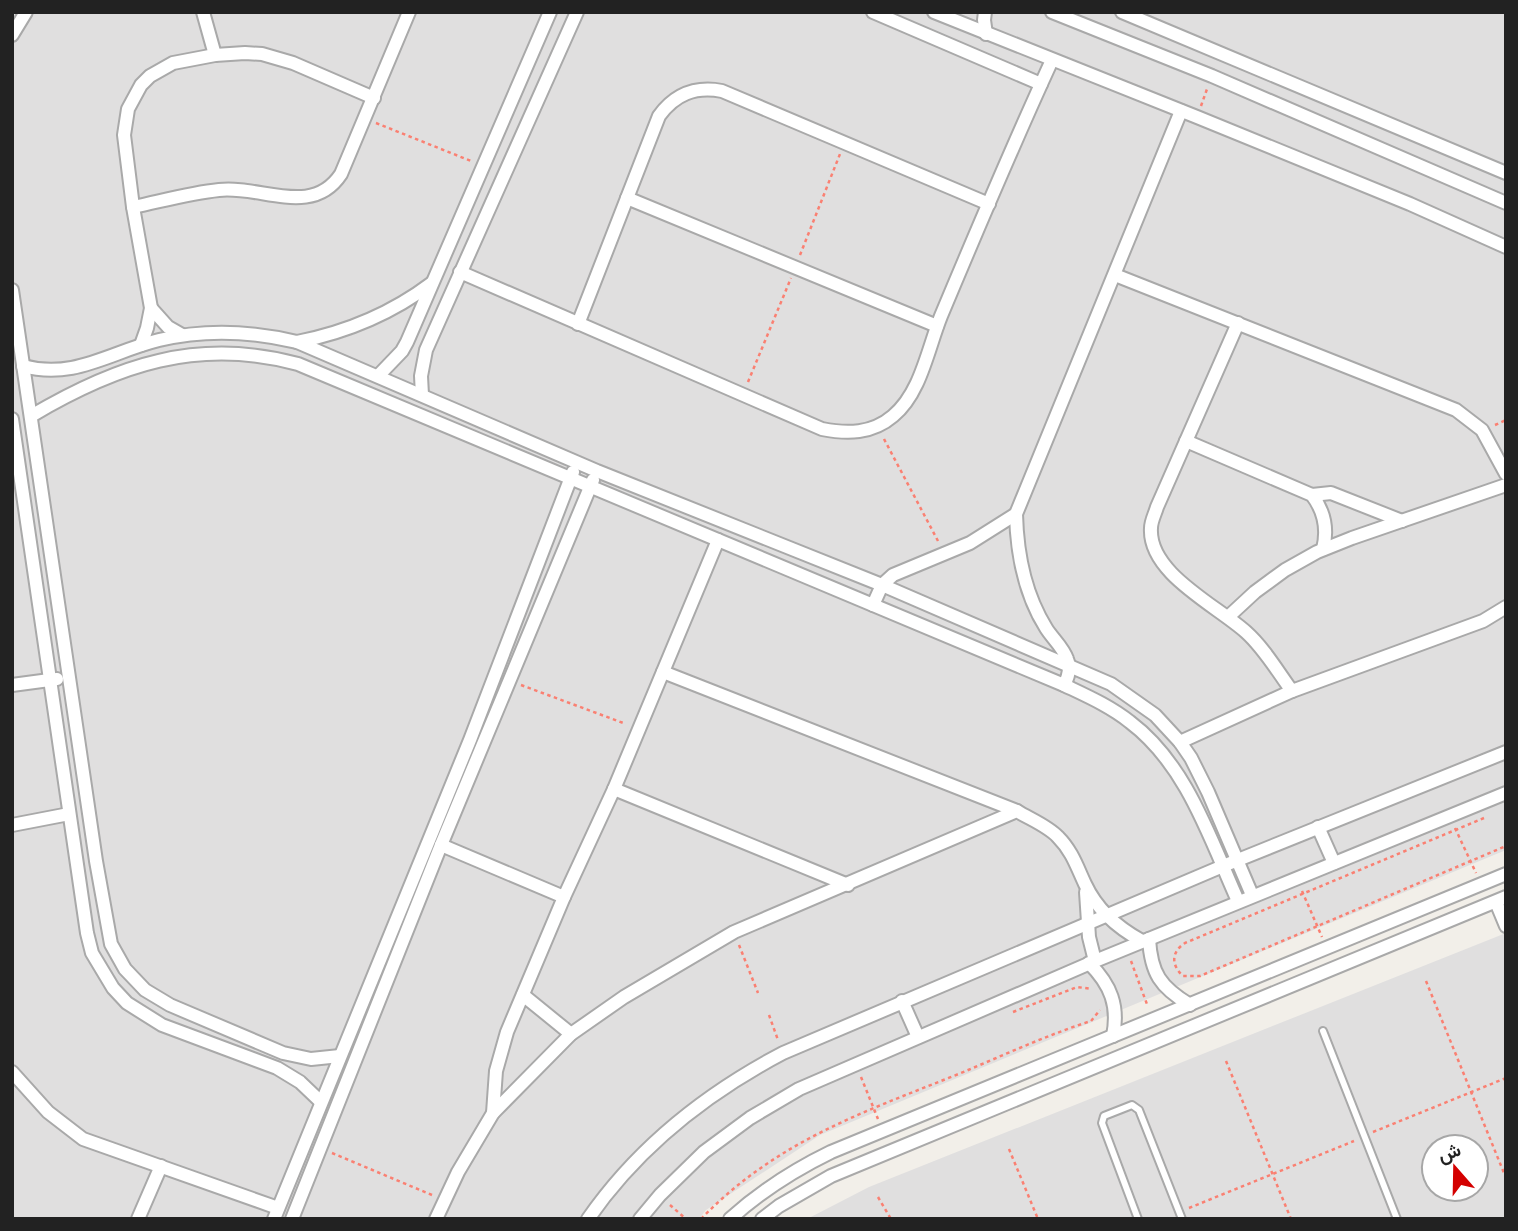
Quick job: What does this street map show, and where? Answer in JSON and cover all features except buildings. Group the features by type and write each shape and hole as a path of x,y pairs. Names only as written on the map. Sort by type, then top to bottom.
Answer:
{"street":[{"path":"12,35 26,12"},
{"path":"202,12 215,55"},
{"path":"133,207 220,190 251,190 299,199 319,194 335,183 409,12"},
{"path":"378,376 402,351 550,12"},
{"path":"422,395 422,363 576,12"},
{"path":"873,12 1041,84"},
{"path":"934,12 1410,204 1506,247"},
{"path":"985,12 986,34"},
{"path":"1052,12 1212,76 1506,203"},
{"path":"1122,12 1506,173"},
{"path":"141,345 148,328 151,307 133,207 124,135 128,109 141,85 161,68 173,63 215,55 245,53 277,58 374,98"},
{"path":"460,272 822,429 841,433 859,432 877,426 893,416 906,403 915,386 937,327 1052,60"},
{"path":"1270,101 1281,77"},
{"path":"578,324 659,116 666,106 686,93 710,89 722,91 989,204"},
{"path":"1065,685 1069,666 1064,653 1046,628 1026,584 1018,550 1016,514 1181,111"},
{"path":"627,198 937,327"},
{"path":"1115,275 1456,410 1482,430 1506,474"},
{"path":"298,342 346,331 369,322 412,298 432,283"},
{"path":"12,290 14,320 31,416 102,896 108,930 117,957 134,980 157,998 297,1057 311,1059 340,1056"},
{"path":"427,296 446,304"},
{"path":"151,307 162,321 182,335"},
{"path":"1238,323 1151,526 1153,547 1176,578 1248,634 1292,691"},
{"path":"23,366 47,371 67,370 141,345 182,335 235,332 298,342 597,471 881,585 1095,676 1127,693 1155,715 1180,742 1200,775 1252,895"},
{"path":"31,416 88,385 160,359 202,353 261,355 298,364 1065,685 1116,712 1147,736 1184,784 1238,901"},
{"path":"12,419 69,814 92,953 113,988 127,1003 162,1025 289,1075 321,1102"},
{"path":"1186,442 1312,495 1331,493 1402,521"},
{"path":"12,1072 48,1112 83,1139 160,1166 276,1214 470,740 576,462"},
{"path":"292,1219 441,845 597,471"},
{"path":"1228,617 1255,592 1285,570 1323,549 1506,485"},
{"path":"1312,495 1325,521 1323,549"},
{"path":"873,605 881,585 900,571 970,544 1016,514"},
{"path":"493,1112 493,1091 501,1051 523,995 614,789 718,540"},
{"path":"1180,742 1292,691 1483,621 1506,607"},
{"path":"663,672 1017,811 1057,835 1070,851 1085,885 1107,916 1146,940 1158,979 1172,994 1190,1004"},
{"path":"12,685 69,677"},
{"path":"588,1219 634,1162 680,1120 730,1083 783,1053 1237,860 1506,752"},
{"path":"614,789 848,885"},
{"path":"640,1219 660,1195 705,1152 750,1118 799,1089 1252,895 1506,793"},
{"path":"436,1219 458,1172 493,1112 571,1034 624,997 734,932 1017,811"},
{"path":"12,825 69,814"},
{"path":"1318,827 1334,863"},
{"path":"441,845 564,897"},
{"path":"730,1219 772,1185 801,1167 1506,874"},
{"path":"1085,885 1092,962 1106,983 1116,1008 1113,1036"},
{"path":"762,1219 796,1195 831,1176 1501,899 1506,926"},
{"path":"523,995 571,1034"},
{"path":"902,1001 918,1037"},
{"path":"265,1064 271,1048"},
{"path":"138,1219 160,1166"}],"lane":[{"path":"1323,1031 1398,1219"},
{"path":"1138,1219 1102,1123 1104,1116 1132,1105 1139,1110 1180,1215"}],"path":[{"path":"1197,117 1212,76"},
{"path":"365,118 484,166"},
{"path":"877,426 945,555"},
{"path":"510,681 639,729"},
{"path":"1493,814 1185,943 1174,956 1176,968 1183,975 1194,977 1506,846"},
{"path":"1450,816 1480,884"},
{"path":"1296,879 1327,948"},
{"path":"734,932 758,993"},
{"path":"1126,948 1153,1020"},
{"path":"1426,981 1506,1178"},
{"path":"1013,1012 1077,987 1087,987 1096,992"},
{"path":"701,1219 730,1191 771,1159 821,1130 1091,1021 1101,1007"},
{"path":"769,1015 783,1053"},
{"path":"1226,1061 1291,1219"},
{"path":"856,1064 883,1131"},
{"path":"1180,1215 1272,1174 1506,1078"},
{"path":"320,1148 445,1201"},
{"path":"1009,1149 1038,1219"},
{"path":"878,1197 891,1219"},
{"path":"663,1211 670,1204 686,1219"}],"shaded area":[{"path":"12,12 1506,12 1506,850 820,1135 706,1210 699,1219 12,1219"},
{"path":"1506,933 1506,1219 807,1219 869,1187"}]}
